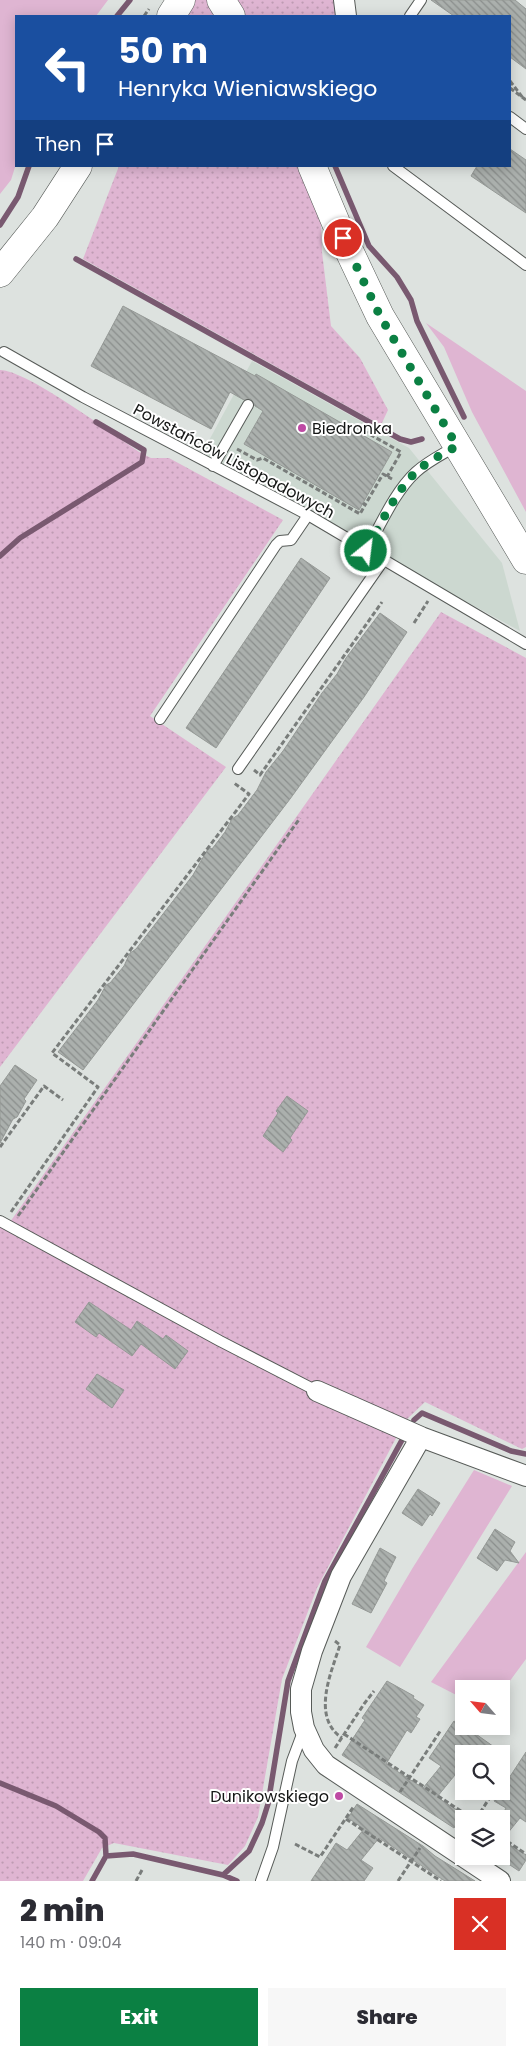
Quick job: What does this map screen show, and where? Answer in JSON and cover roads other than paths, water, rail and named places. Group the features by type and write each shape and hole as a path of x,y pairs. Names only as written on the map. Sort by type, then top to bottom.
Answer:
{"street":[{"path":"172,15 181,0"},
{"path":"220,0 230,15"},
{"path":"344,0 346,15"},
{"path":"0,273 45,217 77,167"},
{"path":"312,167 336,223 380,316 526,560"},
{"path":"318,1391 421,1437 526,1476"},
{"path":"421,1437 341,1576 326,1610 301,1689 301,1712 304,1728 314,1750 325,1763 500,1881"}],"lane":[{"path":"411,15 421,0"},
{"path":"511,118 526,129"},
{"path":"393,167 526,265"},
{"name":"Powstańców Listopadowych","path":"4,352 83,397 308,515 526,644"},
{"path":"213,466 248,405"},
{"path":"366,551 401,489 410,478 417,471 457,446"},
{"path":"160,719 276,545 280,541 290,540 308,515"},
{"path":"240,765 383,561"},
{"path":"5,1223 220,1341 318,1391"},
{"path":"261,1881 273,1847 292,1760 304,1728"}],"waterway":[{"path":"118,15 130,0"},
{"path":"0,225 18,197 29,167"},
{"path":"335,167 369,246 397,277 411,300 417,321 464,417"},
{"path":"76,259 400,439 411,442 422,439"},
{"path":"0,556 20,538 142,462 144,450 96,422"},
{"path":"414,1420 422,1413 511,1451 526,1454"},
{"path":"223,1875 249,1851 262,1823 268,1804 288,1681 325,1581 402,1440"},
{"path":"0,1783 56,1806 99,1832 105,1838 106,1856"},
{"path":"92,1881 106,1856 133,1854 223,1875 237,1881"}],"place":[{"name":"Biedronka","path":"302,428"},
{"name":"Dunikowskiego","path":"339,1796"}]}
